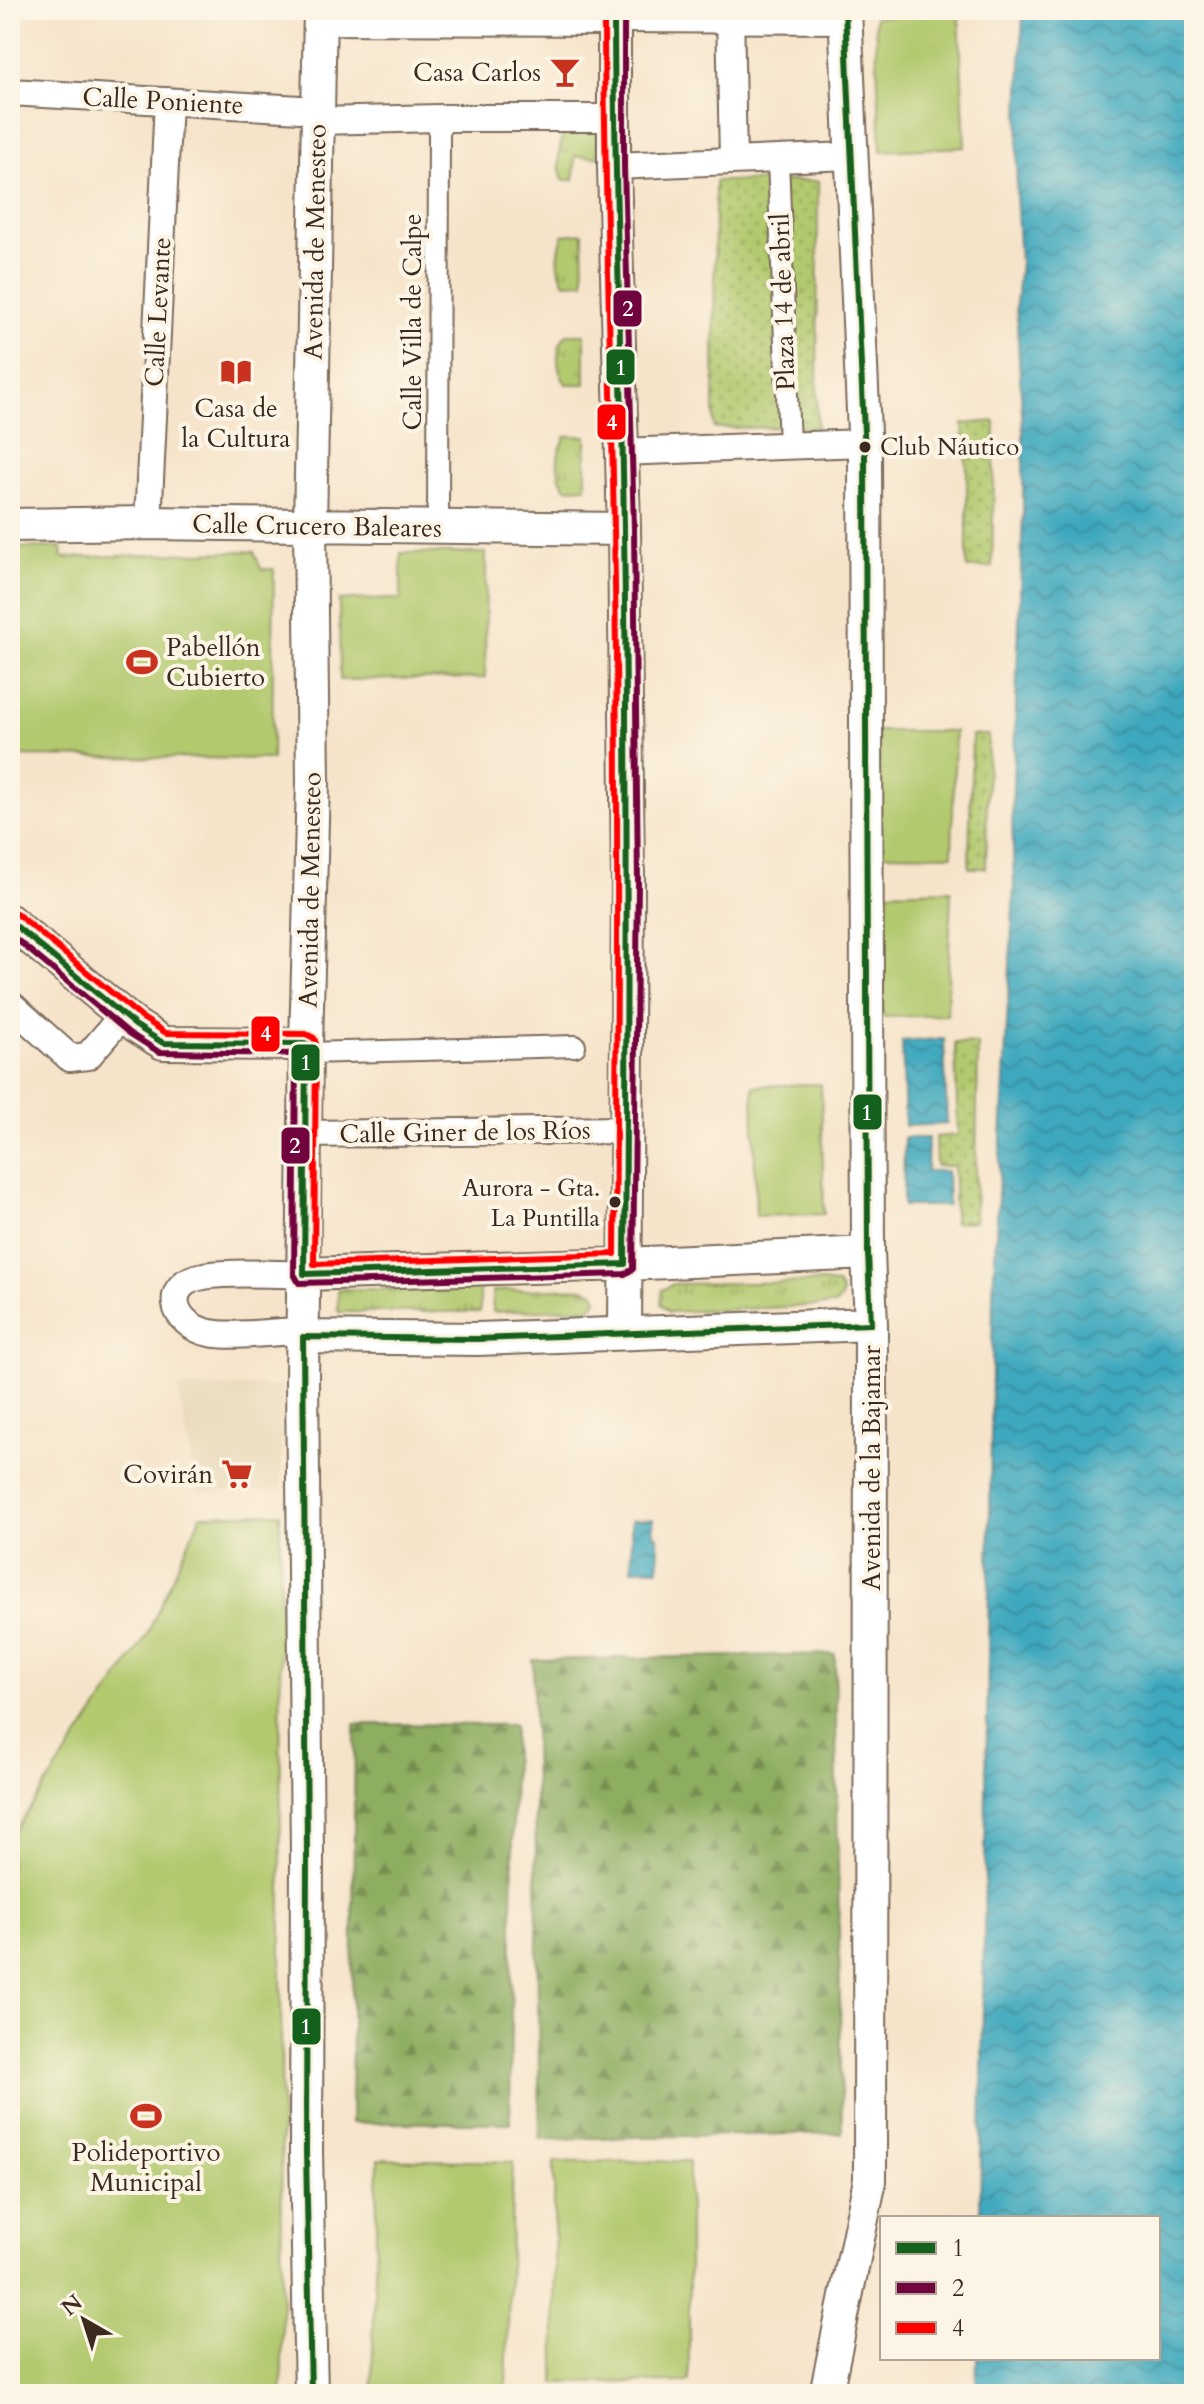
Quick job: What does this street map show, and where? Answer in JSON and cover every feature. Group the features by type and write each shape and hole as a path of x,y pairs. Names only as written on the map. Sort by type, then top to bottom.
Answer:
{"street":[{"path":"320,16 846,17"},
{"name":"Avenida de Menesteo","path":"311,2394 306,2152 303,1334 313,782 310,526 320,16"},
{"path":"614,16 614,166 624,529 628,884 625,1332"},
{"path":"730,16 733,161"},
{"name":"Avenida de la Bajamar","path":"826,2394 870,2180 871,1324 868,1253 864,443 846,17"},
{"name":"Calle Poniente","path":"10,92 168,101 318,115 615,118"},
{"name":"Calle Levante","path":"148,523 168,101"},
{"name":"Calle Villa de Calpe","path":"438,527 439,118"},
{"path":"614,166 850,156"},
{"name":"Plaza 14 de abril","path":"778,159 789,446"},
{"path":"620,452 864,443"},
{"name":"Calle Crucero Baleares","path":"10,525 148,523 624,529"},
{"path":"10,922 123,1015 163,1043 306,1048 575,1046"},
{"path":"10,1004 70,1058 88,1056 123,1015"},
{"name":"Calle Giner de los Ríos","path":"305,1134 625,1130"},
{"path":"868,1253 625,1264 202,1276 186,1283 176,1295 175,1308 183,1321 198,1330 214,1334 477,1339 871,1324"}],"shaded area":[{"path":"282,1386 281,1490 197,1491 178,1387"}],"green space":[{"path":"959,13 965,147 881,151 875,17"},
{"path":"597,129 598,157 575,156 574,180 563,180 559,155 564,130"},
{"path":"715,181 818,181 817,427 714,428"},
{"path":"583,233 584,282 565,283 558,259 563,235"},
{"path":"567,334 585,334 585,384 566,384 560,372 558,352"},
{"path":"995,421 992,567 967,568 967,469 963,424"},
{"path":"566,436 586,436 586,487 566,488 562,482 558,456"},
{"name":"Pabellón Cubierto","path":"61,547 62,558 254,551 261,569 274,569 272,759 10,756 10,548"},
{"path":"401,553 486,553 485,678 340,680 339,600 401,599"},
{"path":"877,731 955,731 952,855 882,854"},
{"path":"972,735 988,735 986,868 969,868"},
{"path":"951,890 947,1015 883,1017 882,892"},
{"path":"955,1043 978,1044 975,1221 954,1223 954,1166 936,1166 935,1137 958,1135"},
{"path":"821,1084 824,1214 756,1216 753,1086"},
{"path":"823,1282 837,1285 842,1292 841,1299 835,1305 669,1312 661,1304 662,1290 673,1284"},
{"path":"583,1288 595,1292 597,1299 590,1308 493,1312 492,1291"},
{"path":"338,1289 480,1289 480,1312 338,1312"},
{"name":"Polideportivo Municipal","path":"280,1513 282,2394 10,2394 10,1838 146,1637 201,1515"},
{"path":"835,1654 842,2133 540,2139 533,1660"},
{"path":"355,1724 514,1725 510,2123 351,2123"},
{"path":"378,2159 513,2162 506,2389 372,2386"},
{"path":"689,2161 689,2382 555,2383 554,2162"}],"water":[{"path":"1023,10 1194,10 1194,2394 976,2394 977,2360 1160,2360 1160,2216 980,2216 993,1293 1014,886 1012,812 1023,512 1023,433 1016,304 1020,262 1016,194"},
{"path":"944,1039 947,1124 905,1126 902,1041"},
{"path":"904,1138 928,1138 927,1171 947,1171 948,1206 903,1206"},
{"path":"653,1519 654,1535 658,1536 659,1569 632,1569 631,1520"}],"transit line":[{"name":"4","path":"16,913 141,1017 166,1033 306,1034 314,1038 314,1264 615,1254 617,710 604,10"},
{"name":"1","path":"10,921 135,1025 163,1043 306,1044 304,1274 625,1264 626,716 614,10"},
{"name":"2","path":"10,934 129,1033 159,1052 296,1054 294,1274 299,1283 625,1274 633,1269 638,884 634,529 624,166 624,10"},
{"name":"1","path":"311,2394 306,2152 303,1337 477,1339 871,1324 868,1253 865,455 845,10"}],"place":[{"name":"Casa Carlos","path":"565,72"},
{"name":"Casa de la Cultura","path":"236,372"},
{"name":"Club Náutico","path":"865,447"},
{"name":"Pabellón Cubierto","path":"142,662"},
{"name":"Aurora - Gta. La Puntilla","path":"615,1202"},
{"name":"Covirán","path":"237,1474"},
{"name":"Polideportivo Municipal","path":"146,2116"}]}
